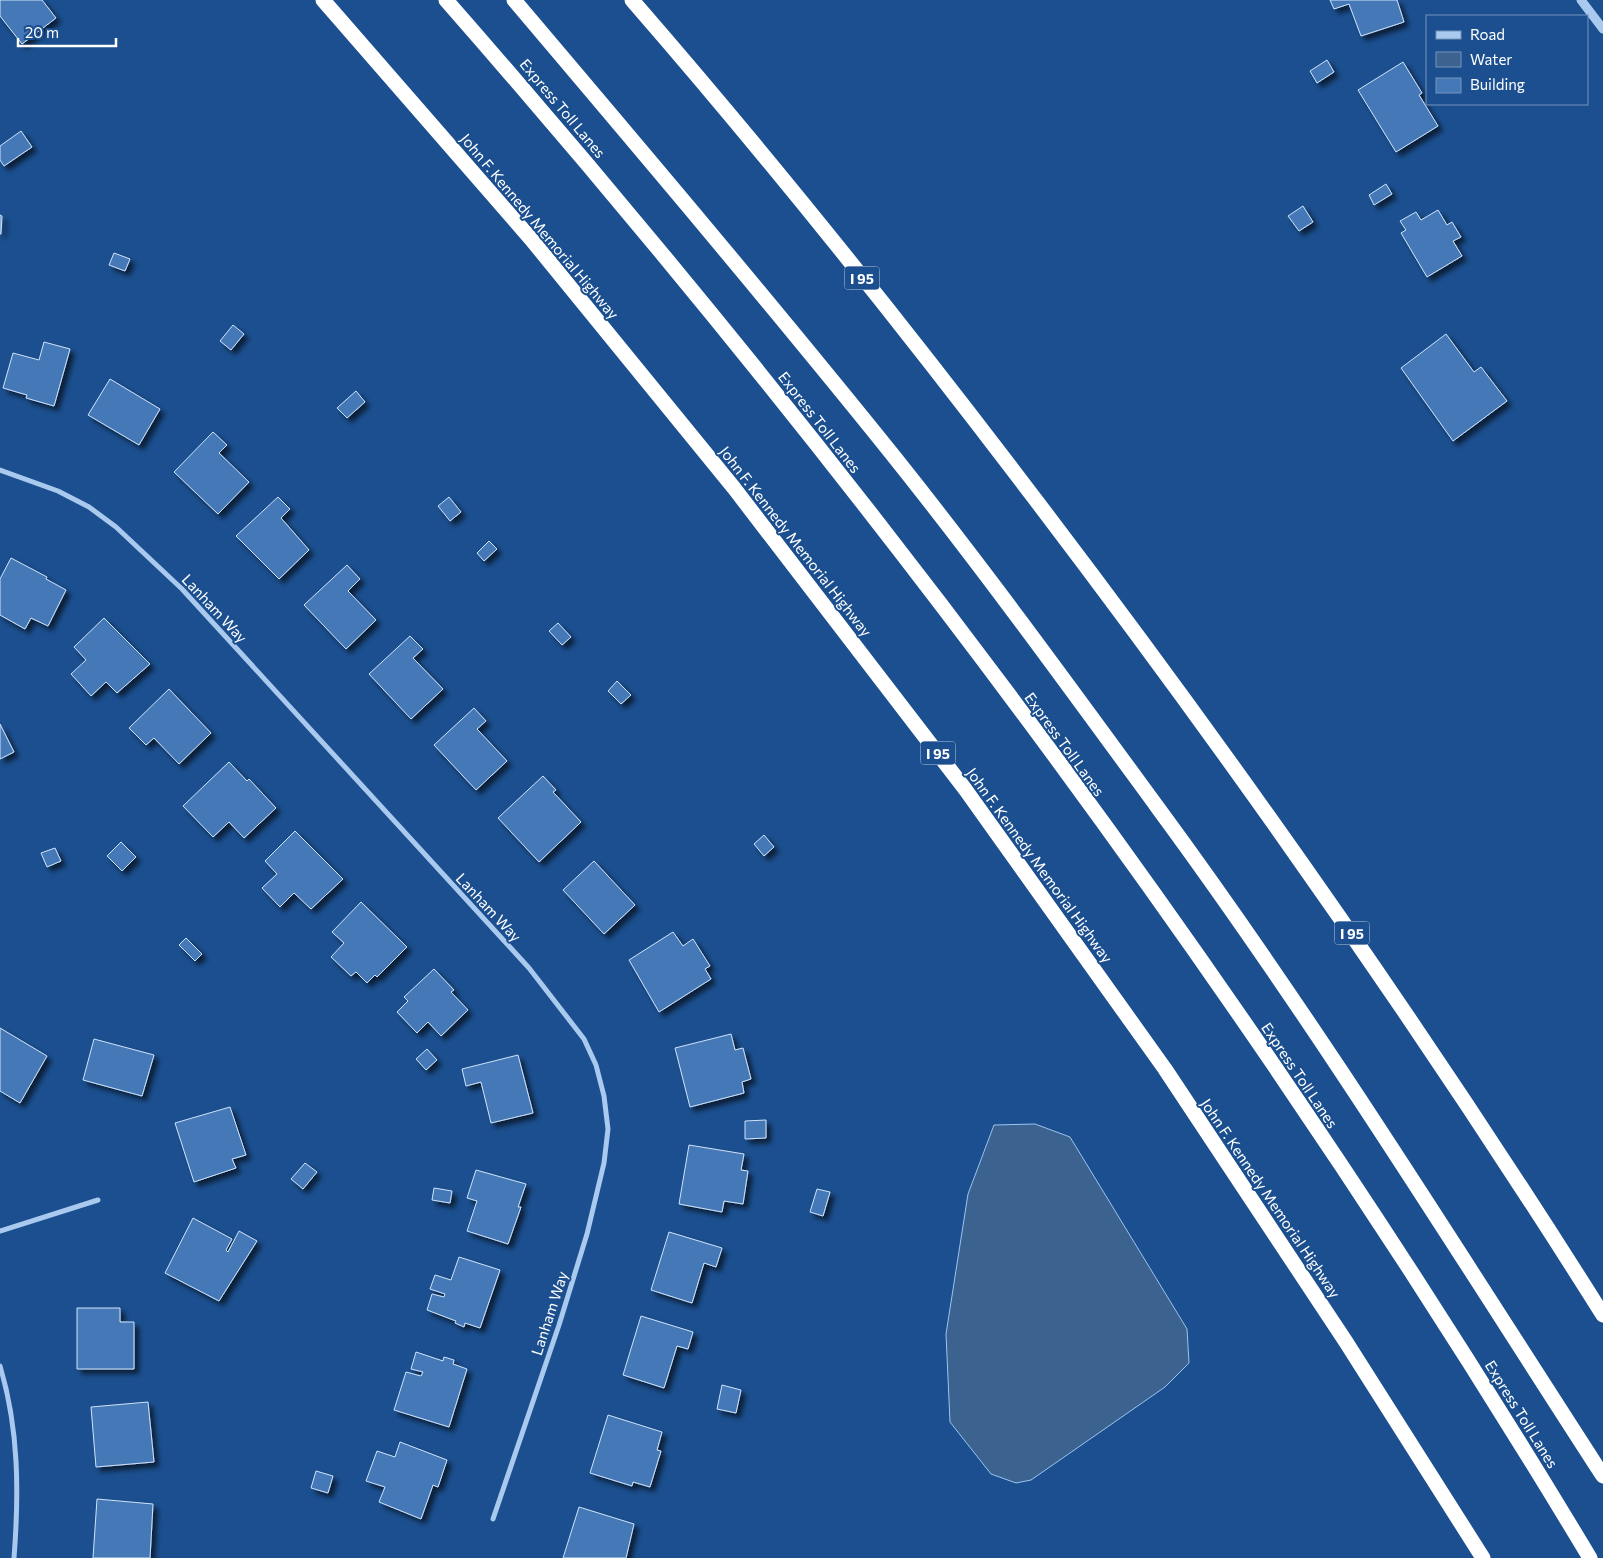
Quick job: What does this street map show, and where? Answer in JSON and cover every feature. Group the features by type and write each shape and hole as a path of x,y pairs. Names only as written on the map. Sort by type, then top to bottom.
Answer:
{"highway":[{"name":"John F. Kennedy Memorial Highway","path":"323,0 531,240 722,473 965,788 1164,1069 1346,1342 1483,1558"},
{"name":"Express Toll Lanes","path":"446,0 570,144 726,332 874,519 1049,751 1181,934 1319,1134 1475,1372 1590,1558"},
{"path":"514,0 683,199 894,457 1012,610 1161,811 1336,1062 1603,1476"},
{"name":"I 95","path":"632,0 752,141 908,335 1154,656 1358,942 1540,1215 1603,1315"}],"street":[{"path":"1581,0 1603,29"},
{"name":"Lanham Way","path":"0,470 58,491 88,508 116,527 182,589 529,968 563,1011 588,1048 596,1065 604,1096 608,1129 604,1163 587,1234 562,1316 493,1518"},
{"path":"0,1231 98,1200"},
{"path":"0,1366 16,1445 18,1508 14,1558"}],"water":[{"path":"1035,1124 1070,1137 1187,1329 1189,1363 1165,1387 1031,1480 1016,1483 991,1474 950,1422 946,1334 968,1194 994,1125"}],"building":[{"path":"0,0 42,0 56,18 22,44 0,16"},
{"path":"1330,0 1397,0 1404,22 1361,36 1349,4 1334,9"},
{"path":"1327,60 1334,72 1317,83 1310,71"},
{"path":"1403,62 1422,93 1419,95 1438,126 1396,152 1358,90"},
{"path":"21,131 32,147 4,166 0,160 0,146"},
{"path":"1386,184 1392,194 1374,205 1369,195"},
{"path":"1303,206 1313,222 1299,231 1288,216"},
{"path":"1438,210 1447,225 1452,222 1461,237 1453,241 1462,256 1427,277 1401,233 1406,230 1400,221 1416,212 1421,220"},
{"path":"0,215 2,216 1,234 0,234"},
{"path":"114,253 130,259 125,271 109,265"},
{"path":"233,325 244,334 231,350 220,341"},
{"path":"1446,334 1474,372 1481,367 1507,401 1453,441 1401,368"},
{"path":"44,342 70,349 54,406 26,398 27,395 3,388 13,353 39,360"},
{"path":"110,379 160,409 139,445 88,415"},
{"path":"356,391 365,402 347,418 337,408"},
{"path":"213,432 227,445 219,453 249,482 218,514 174,472"},
{"path":"278,497 290,509 281,518 309,550 279,579 236,536"},
{"path":"449,497 461,512 450,521 438,506"},
{"path":"489,541 497,549 484,561 477,553"},
{"path":"11,558 47,577 46,579 66,590 48,626 31,618 25,629 0,615 0,579"},
{"path":"347,565 360,579 348,591 376,620 346,649 304,605"},
{"path":"104,618 150,664 117,693 106,682 91,696 71,674 86,660 74,647"},
{"path":"558,623 571,637 562,645 549,631"},
{"path":"410,636 423,649 413,658 443,689 411,719 369,674"},
{"path":"617,681 631,695 621,704 608,691"},
{"path":"169,689 211,733 179,764 154,738 146,745 129,728"},
{"path":"474,708 486,721 477,729 507,761 476,790 434,745"},
{"path":"0,724 14,752 0,759"},
{"path":"229,762 247,781 249,779 276,808 244,838 229,822 213,837 183,806"},
{"path":"543,776 556,790 553,792 581,822 539,862 498,818"},
{"path":"295,831 343,879 311,909 294,893 280,907 262,888 277,874 265,861"},
{"path":"764,835 774,847 764,856 754,844"},
{"path":"121,842 136,857 122,871 107,856"},
{"path":"55,848 61,861 47,867 41,853"},
{"path":"594,861 635,905 604,934 563,890"},
{"path":"361,902 407,947 377,977 375,975 367,983 356,972 351,976 331,957 344,943 332,932"},
{"path":"673,932 683,946 693,939 710,966 705,969 711,979 659,1012 629,960"},
{"path":"186,938 202,954 195,961 179,945"},
{"path":"434,969 454,990 451,992 468,1010 441,1036 428,1022 417,1033 397,1012 408,1001 404,997"},
{"path":"0,1028 47,1056 20,1103 0,1091"},
{"path":"731,1034 735,1050 743,1048 751,1079 742,1082 744,1093 690,1107 675,1048"},
{"path":"94,1039 154,1055 142,1096 83,1080"},
{"path":"427,1049 437,1060 426,1070 416,1059"},
{"path":"518,1055 533,1113 491,1123 481,1082 466,1086 462,1069"},
{"path":"230,1107 246,1155 232,1159 236,1168 194,1182 175,1123"},
{"path":"766,1120 766,1138 745,1139 745,1121"},
{"path":"689,1145 744,1154 741,1170 748,1171 743,1204 724,1201 722,1212 679,1204"},
{"path":"305,1163 317,1172 303,1189 291,1179"},
{"path":"476,1170 526,1184 518,1207 521,1207 508,1244 467,1231 477,1201 467,1198"},
{"path":"434,1188 452,1191 450,1203 432,1200"},
{"path":"817,1189 830,1192 823,1216 810,1212"},
{"path":"193,1218 232,1239 226,1250 228,1252 239,1231 257,1241 219,1301 165,1273"},
{"path":"669,1232 722,1248 716,1267 704,1263 692,1303 651,1290"},
{"path":"459,1257 500,1270 480,1328 465,1323 464,1327 455,1323 456,1321 427,1310 432,1294 444,1297 445,1294 430,1289 435,1275 451,1280"},
{"path":"77,1308 120,1308 120,1322 134,1322 134,1369 77,1369"},
{"path":"641,1316 693,1332 688,1349 677,1346 664,1388 623,1375"},
{"path":"416,1352 443,1361 444,1357 454,1360 453,1364 467,1369 449,1427 394,1410 406,1372 421,1376 423,1372 411,1369"},
{"path":"722,1385 741,1390 736,1413 717,1409"},
{"path":"148,1402 154,1462 96,1467 91,1407"},
{"path":"608,1415 662,1432 657,1450 661,1451 650,1487 633,1482 632,1486 590,1473"},
{"path":"400,1442 447,1460 438,1487 433,1485 421,1519 379,1502 385,1487 366,1481 377,1451 395,1457"},
{"path":"316,1471 333,1476 328,1493 311,1488"},
{"path":"97,1499 153,1504 150,1558 93,1558"},
{"path":"579,1507 634,1524 626,1558 563,1558"}]}
